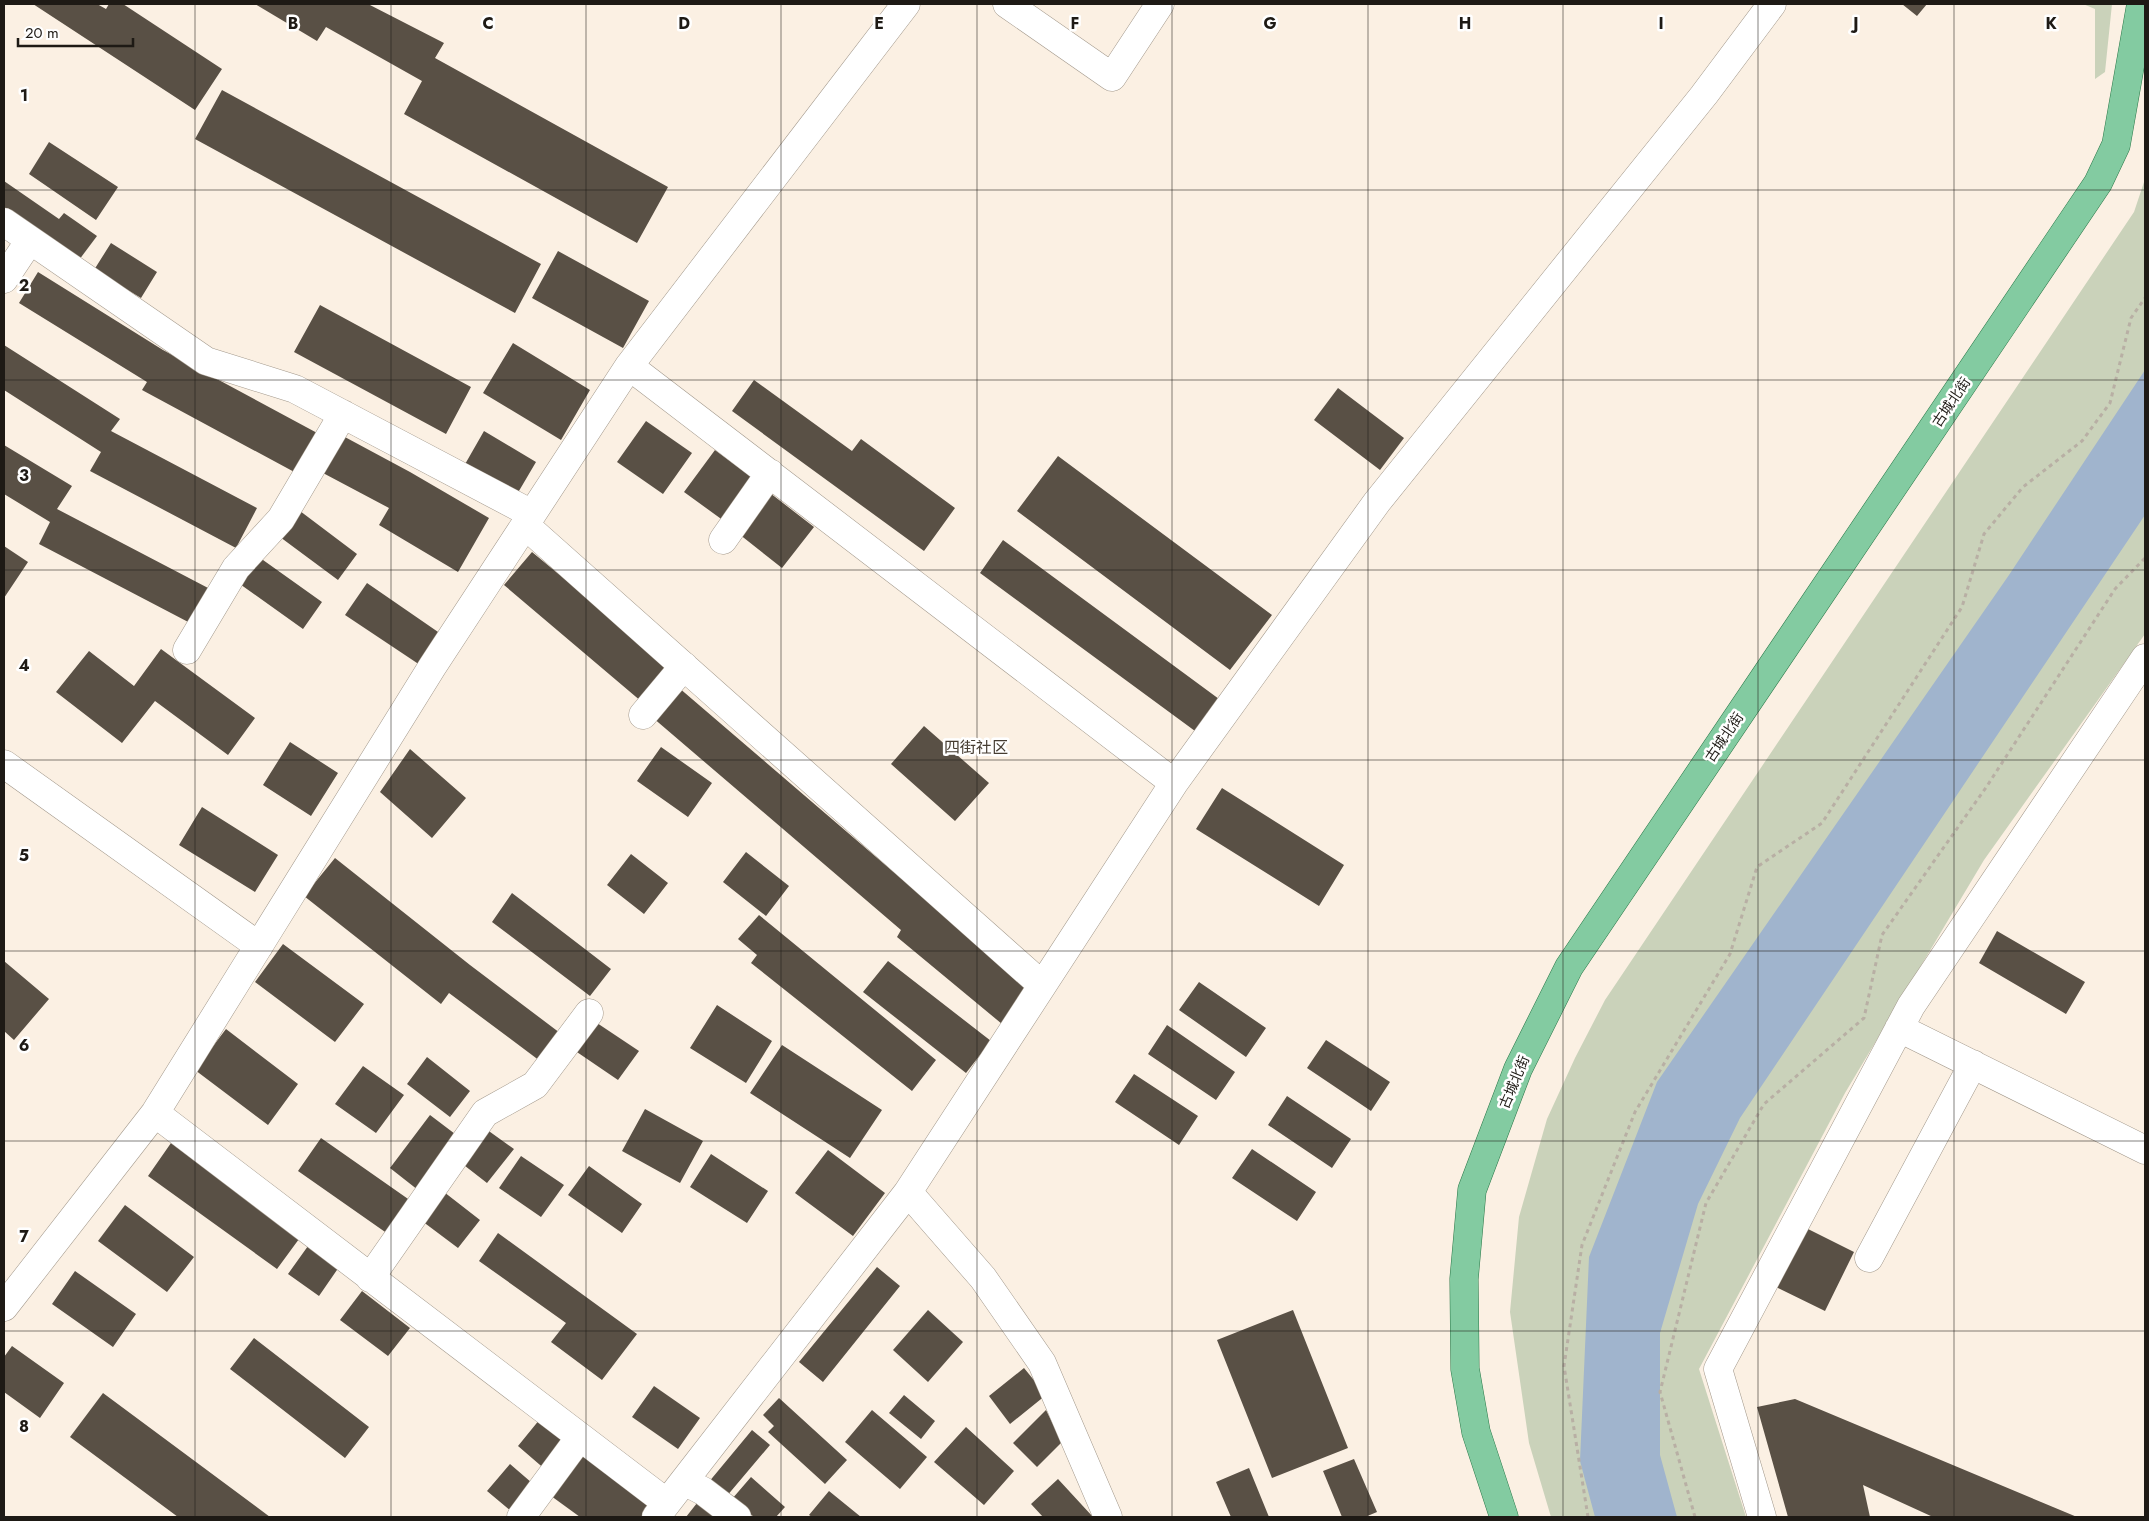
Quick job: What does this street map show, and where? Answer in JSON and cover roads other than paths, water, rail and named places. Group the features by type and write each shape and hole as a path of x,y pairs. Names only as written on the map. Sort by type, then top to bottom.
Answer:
{"main road":[{"name":"古城北街","path":"1504,1517 1476,1432 1465,1369 1464,1279 1472,1190 1518,1069 1569,967 2098,183 2116,145 2139,53 2140,4"}],"street":[{"path":"4,1307 155,1113 432,667 629,366 906,4"},
{"path":"1007,4 1112,77 1160,4"},
{"path":"155,1113 580,1437 662,1510 908,1192 1174,783 1377,502 1704,95 1772,4"},
{"path":"4,222 206,361 295,389 343,414 528,519 684,666 1042,985"},
{"path":"4,279 30,240"},
{"path":"629,366 1174,783"},
{"path":"186,650 236,568 280,519 343,414"},
{"path":"723,540 770,473"},
{"path":"1762,1517 1718,1369 1911,1006 2145,658"},
{"path":"643,715 684,666"},
{"path":"4,764 259,946"},
{"path":"370,1278 485,1113 535,1085 589,1013"},
{"path":"1899,1028 2145,1150"},
{"path":"1869,1258 1973,1064"},
{"path":"908,1192 982,1278 1042,1363 1108,1517"},
{"path":"521,1517 580,1437"},
{"path":"684,1481 703,1491 736,1517"}],"water":[{"path":"2145,370 2145,515 1740,1118 1698,1204 1660,1333 1660,1455 1677,1517 1595,1517 1580,1461 1589,1257 1657,1082 2009,575"}],"district":[{"name":"四街社区","path":"976,747"}]}
